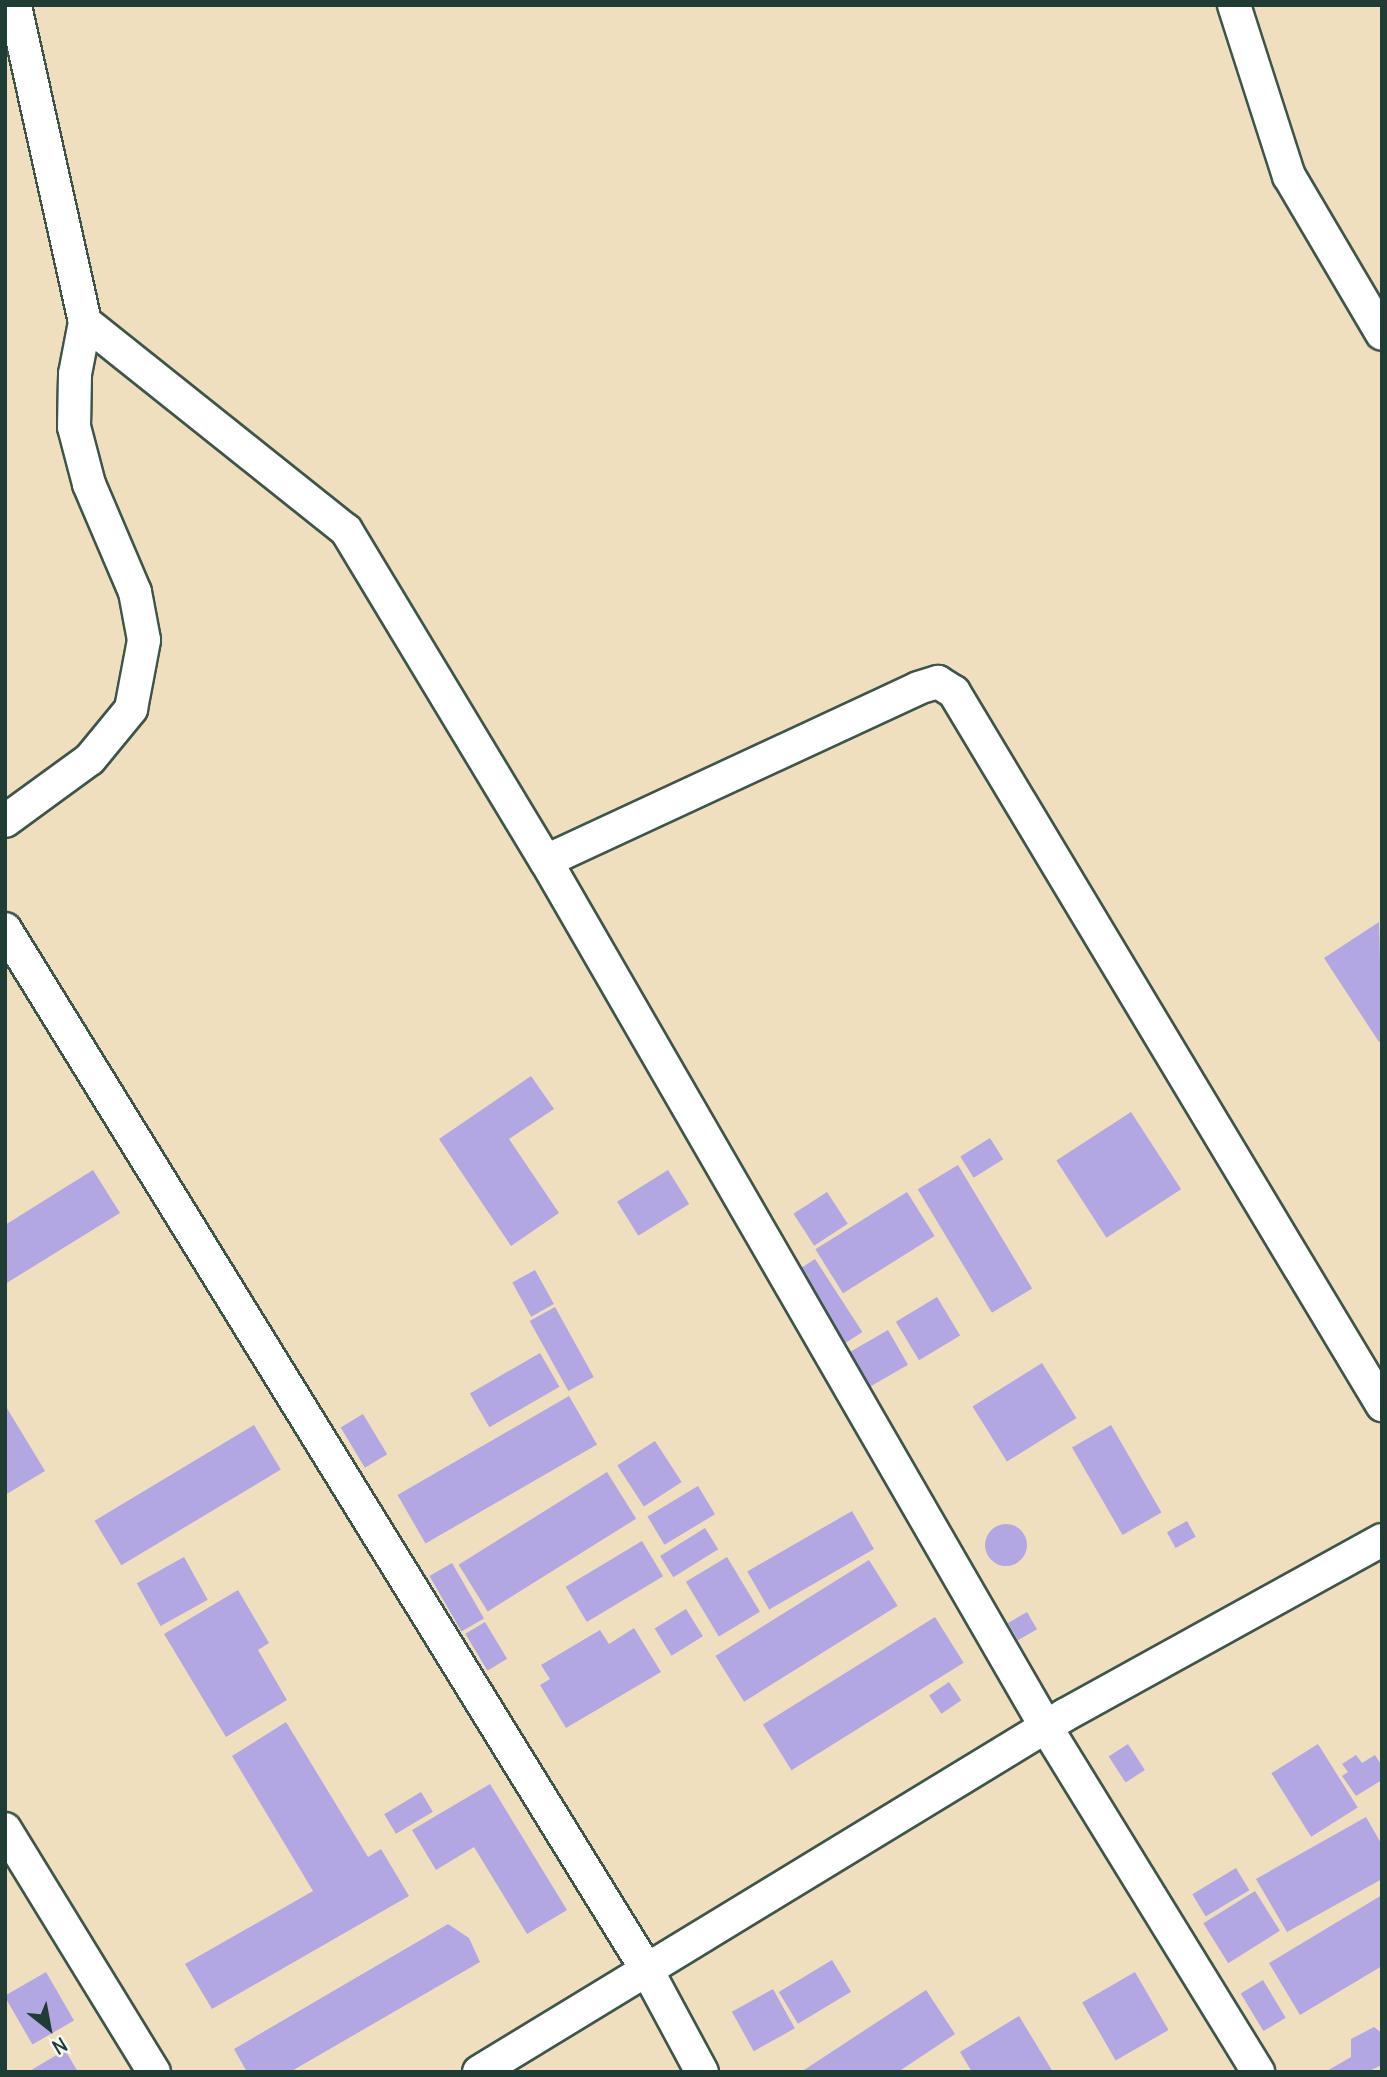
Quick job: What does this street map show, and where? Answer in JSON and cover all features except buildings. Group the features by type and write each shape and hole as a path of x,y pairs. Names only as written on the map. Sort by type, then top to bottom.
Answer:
{"street":[{"path":"5,821 90,759 131,709 144,640 135,592 89,484 75,427 75,374 85,323 15,5"},
{"path":"1234,5 1289,176 1382,334"},
{"path":"85,323 346,530 546,861 1046,1727 1258,2072"},
{"path":"546,861 918,688 939,682 954,692 1382,1405"},
{"path":"5,929 647,1970 702,2072"},
{"path":"479,2072 1046,1727 1382,1540"},
{"path":"5,1829 154,2072"}]}
